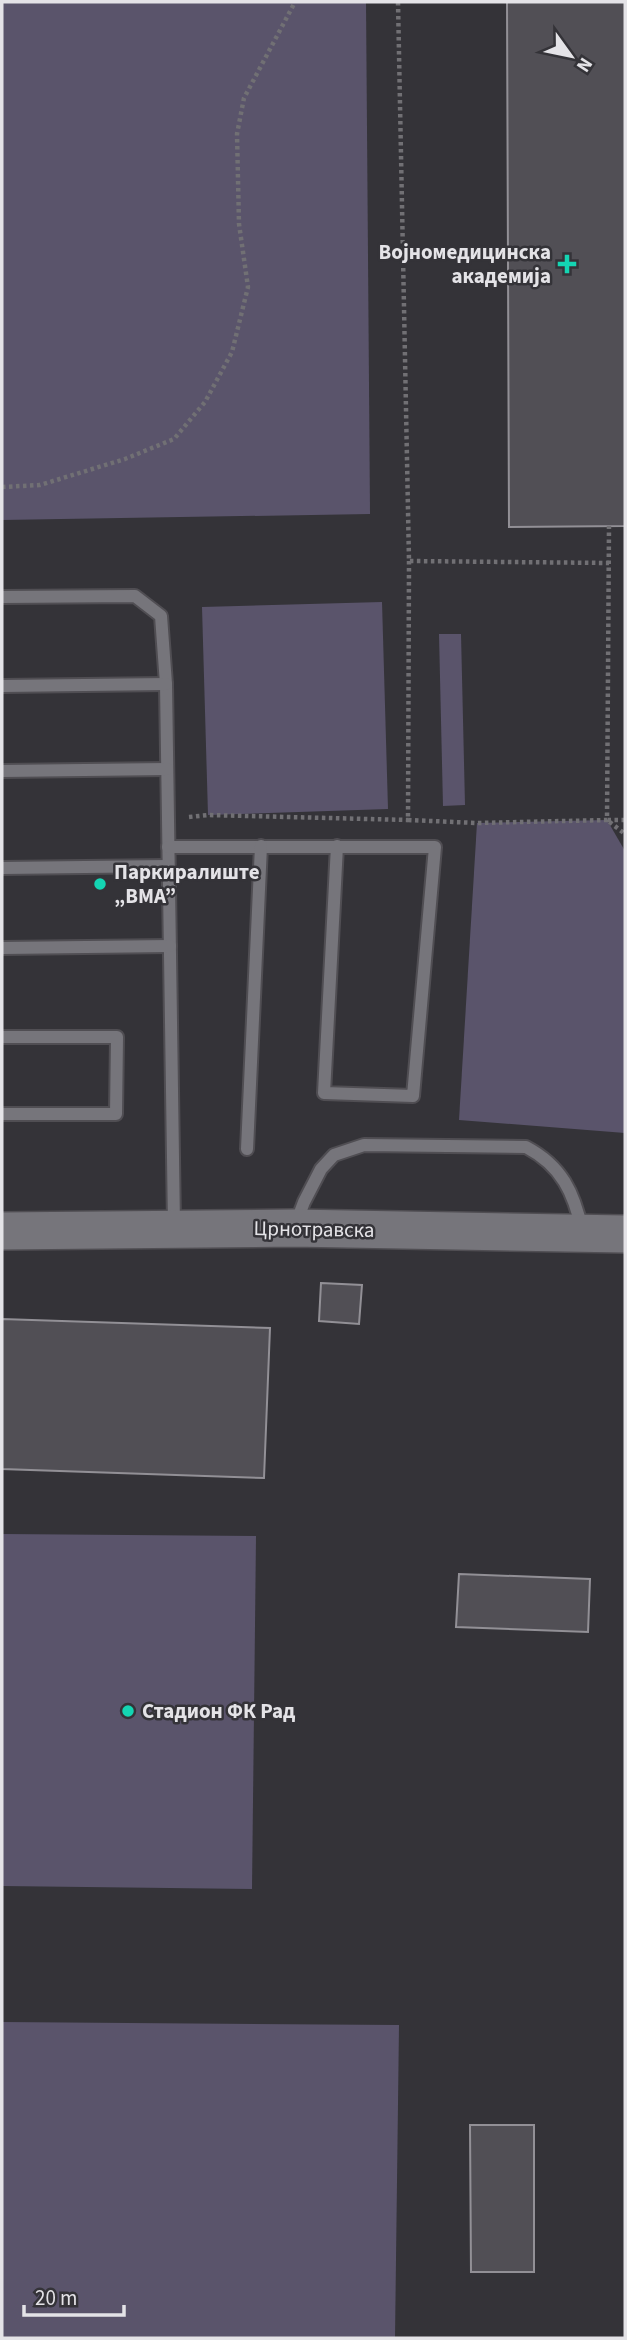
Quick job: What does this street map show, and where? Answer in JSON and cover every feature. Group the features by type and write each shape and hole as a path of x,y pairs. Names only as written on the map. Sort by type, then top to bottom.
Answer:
{"main road":[{"name":"Црнотравска","path":"2,1231 294,1228 625,1234"}],"lane":[{"path":"2,597 135,596 161,616 166,684 169,820 174,1228"},
{"path":"2,686 166,684"},
{"path":"2,771 167,769"},
{"path":"168,847 261,846 337,846 435,846 413,1096 324,1093 337,846"},
{"path":"247,1149 261,846"},
{"path":"2,868 168,866"},
{"path":"2,948 170,946"},
{"path":"2,1037 117,1037 116,1114 2,1114"},
{"path":"294,1228 303,1202 321,1169 334,1155 363,1145 526,1147 543,1156 554,1167 576,1204 583,1234"}],"path":[{"path":"2,487 40,485 125,459 174,439 205,402 232,352 248,287 239,224 237,134 244,98 295,2"},
{"path":"398,2 409,561 408,820"},
{"path":"607,820 610,526"},
{"path":"409,561 610,563"},
{"path":"169,820 208,814 477,823 625,820"},
{"path":"607,820 625,834"}],"shaded area":[{"path":"2,2 366,2 370,514 2,520"},
{"path":"382,602 388,809 208,815 202,607"},
{"path":"439,634 461,634 465,805 443,806"},
{"path":"607,820 625,851 625,1133 459,1120 477,823"},
{"name":"Стадион ФК Рад","path":"2,1534 256,1536 252,1889 2,1886"},
{"path":"2,2022 399,2025 395,2338 2,2338"}],"building":[{"name":"Војномедицинска академија","path":"507,2 625,2 625,526 509,527"},
{"path":"321,1283 362,1285 359,1324 319,1321"},
{"path":"2,1319 270,1328 264,1478 2,1469"},
{"path":"459,1574 590,1579 588,1632 456,1627"},
{"path":"470,2125 534,2125 534,2272 471,2272"}],"place":[{"name":"Војномедицинска академија","path":"567,264"},
{"name":"Паркиралиште „ВМА”","path":"100,884"},
{"name":"Стадион ФК Рад","path":"128,1711"}]}
